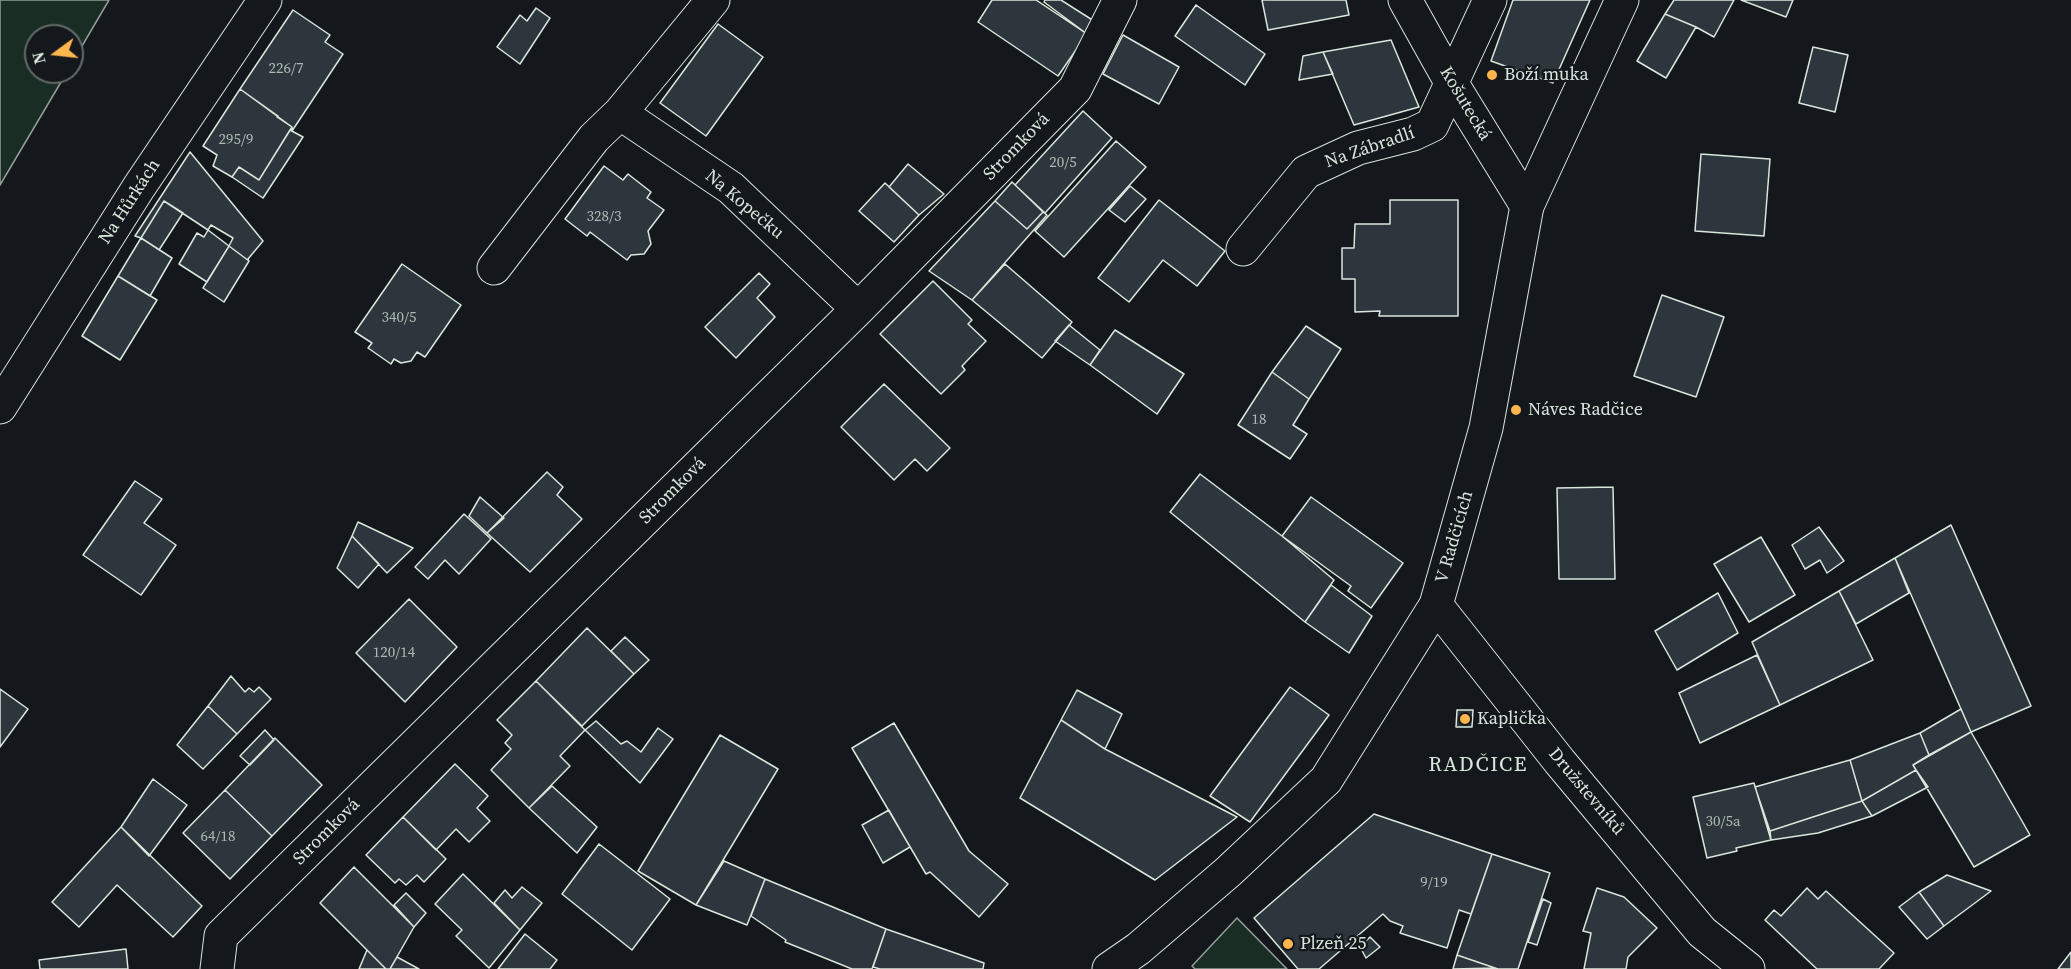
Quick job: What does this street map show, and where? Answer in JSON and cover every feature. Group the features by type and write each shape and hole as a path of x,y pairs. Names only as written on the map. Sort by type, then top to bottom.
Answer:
{"street":[{"name":"Na Hůrkách","path":"0,407 139,187 265,0"},
{"path":"494,268 594,138 620,113 712,0"},
{"name":"Stromková","path":"217,969 221,936 858,309 1075,89 1120,0"},
{"name":"Košutecká","path":"1405,0 1452,84 1527,206"},
{"name":"Na Zábradlí","path":"1243,249 1306,172 1358,148 1413,134 1432,125 1490,0"},
{"name":"V Radčicích","path":"1109,969 1138,949 1228,872 1326,780 1436,605 1486,428 1527,206 1622,0"},
{"name":"Na Kopečku","path":"620,113 731,188 858,309"},
{"name":"Družstevníků","path":"1436,605 1553,753 1702,932 1748,969"}],"green space":[{"path":"0,0 109,0 84,43 84,24 24,24 24,84 60,84 0,185"},
{"path":"1237,918 1287,969 1195,969 1192,966"}],"building":[{"path":"992,0 1036,0 1087,34 1058,76 978,22"},
{"path":"1045,0 1061,0 1094,21 1087,34 1044,2"},
{"path":"1262,0 1346,0 1349,15 1268,30"},
{"path":"1513,0 1590,0 1553,83 1491,61"},
{"path":"1674,0 1734,0 1714,37 1665,14"},
{"path":"1741,0 1793,0 1786,17"},
{"path":"1196,5 1265,54 1245,85 1175,36"},
{"path":"536,8 550,18 520,64 497,47 520,15 527,21"},
{"path":"293,10 330,35 325,42 343,54 292,131 292,127 240,89"},
{"path":"1665,14 1696,27 1666,78 1637,61"},
{"path":"718,24 763,57 706,136 660,103"},
{"path":"1123,35 1179,67 1159,104 1103,74"},
{"path":"1391,40 1419,107 1354,125 1323,52"},
{"path":"1813,47 1848,55 1835,112 1799,103"},
{"path":"1323,52 1333,74 1299,80 1303,56"},
{"path":"240,89 292,127 259,180 239,167 232,177 213,166 217,155 203,146"},
{"path":"1083,111 1112,138 1045,213 1015,185"},
{"path":"290,130 303,137 263,198 232,177 239,167 259,180"},
{"path":"1116,141 1146,167 1064,257 1035,231"},
{"path":"190,152 263,241 248,259 249,261 229,246 233,238 211,225 208,230 164,201 141,238 135,236"},
{"path":"1701,154 1770,159 1764,236 1695,231"},
{"path":"908,164 944,194 919,215 889,187"},
{"path":"604,166 623,180 628,174 651,192 647,198 664,210 648,231 651,244 644,254 631,255 627,260 590,232 587,236 565,219"},
{"path":"1012,182 1043,212 1027,229 995,201"},
{"path":"885,183 919,215 894,242 859,211"},
{"path":"1130,186 1146,199 1125,222 1109,210"},
{"path":"1159,200 1225,251 1197,286 1163,260 1129,302 1098,278"},
{"path":"1390,200 1458,200 1458,316 1379,316 1380,311 1355,312 1355,279 1342,279 1342,248 1354,248 1355,224 1390,224"},
{"path":"164,201 183,213 159,250 141,238"},
{"path":"995,201 1027,229 1043,212 1047,215 972,300 929,271"},
{"path":"208,230 229,246 207,282 179,264 197,233 204,237"},
{"path":"141,238 172,258 150,296 118,276"},
{"path":"229,246 249,261 224,302 203,288"},
{"path":"402,264 461,305 425,357 417,352 411,361 401,363 394,359 391,364 368,348 372,343 355,332"},
{"path":"1005,264 1072,322 1042,358 972,300"},
{"path":"759,273 770,284 757,298 775,317 736,358 705,327"},
{"path":"118,276 157,300 120,360 82,336"},
{"path":"933,281 972,320 968,324 986,341 962,366 965,370 941,394 880,334"},
{"path":"1662,295 1724,317 1696,397 1634,376"},
{"path":"1069,325 1100,350 1090,365 1055,341"},
{"path":"1306,326 1341,349 1309,399 1272,372"},
{"path":"1115,330 1184,374 1157,414 1090,365"},
{"path":"1272,372 1309,399 1293,425 1307,434 1290,459 1238,425"},
{"path":"884,384 950,448 927,471 915,459 894,480 841,427"},
{"path":"547,472 563,487 557,495 582,519 530,572 487,533"},
{"path":"1200,474 1282,536 1334,580 1305,622 1170,512"},
{"path":"135,481 162,499 144,523 176,545 141,595 83,555"},
{"path":"1613,487 1615,579 1559,579 1557,488"},
{"path":"480,497 504,518 487,533 469,516"},
{"path":"1311,497 1403,563 1371,608 1348,591 1351,586 1282,536"},
{"path":"464,514 491,539 459,574 445,560 428,579 415,567"},
{"path":"358,522 413,548 387,573 352,536"},
{"path":"1951,525 2031,706 1971,732 1895,558"},
{"path":"1819,527 1844,561 1827,573 1820,560 1805,569 1792,545"},
{"path":"352,536 379,564 358,588 337,568"},
{"path":"1761,537 1795,595 1749,622 1714,564"},
{"path":"1895,558 1909,593 1856,624 1839,591"},
{"path":"1331,585 1372,616 1349,653 1305,622"},
{"path":"1839,591 1873,660 1780,705 1752,642"},
{"path":"1718,593 1738,633 1677,670 1655,631"},
{"path":"409,599 457,647 405,702 356,653"},
{"path":"587,628 634,674 582,726 536,681"},
{"path":"625,637 649,660 634,674 611,651"},
{"path":"1757,655 1780,705 1700,743 1679,693"},
{"path":"231,676 245,692 249,688 254,692 259,687 271,699 237,734 208,706"},
{"path":"536,681 585,730 560,756 570,766 529,808 491,770 511,749 505,743 512,735 497,720"},
{"path":"1290,687 1329,715 1250,822 1210,796"},
{"path":"0,689 28,709 0,747"},
{"path":"1077,690 1122,714 1105,749 1061,720"},
{"path":"208,706 237,734 203,769 177,745"},
{"path":"1961,709 1971,732 1929,755 1920,733"},
{"name":"Kaplička","path":"1457,710 1473,710 1472,727 1456,727"},
{"path":"1061,720 1105,749 1237,817 1155,880 1020,798"},
{"path":"596,721 621,744 627,741 641,752 658,728 673,739 640,783 585,730"},
{"path":"894,723 969,851 1008,884 979,917 930,872 926,874 852,748"},
{"path":"265,730 274,740 250,765 240,756"},
{"path":"1971,732 2030,835 1974,867 1913,765"},
{"path":"1920,733 1929,755 1913,765 1916,770 1862,801 1850,760"},
{"path":"720,735 778,769 696,905 638,871"},
{"path":"275,738 322,785 272,836 225,790"},
{"path":"1850,760 1862,801 1770,831 1755,787"},
{"path":"455,764 488,796 477,808 490,821 469,842 456,829 436,850 403,817"},
{"path":"1916,770 1928,787 1872,816 1862,801"},
{"path":"153,779 187,805 149,856 121,827"},
{"path":"1754,783 1771,840 1707,858 1693,797"},
{"path":"552,786 597,827 577,853 529,808"},
{"path":"225,790 272,836 230,879 183,833"},
{"path":"1862,801 1872,816 1818,833 1771,840 1770,831"},
{"path":"889,810 910,847 883,863 862,825"},
{"path":"1374,814 1492,854 1471,914 1459,910 1447,948 1400,933 1403,926 1390,921 1383,914 1319,969 1298,969 1254,918"},
{"path":"403,817 446,859 424,882 417,875 406,885 399,879 395,883 366,855"},
{"path":"121,827 202,906 173,937 117,885 79,927 52,902"},
{"path":"599,844 670,899 632,950 562,894"},
{"path":"1492,854 1550,873 1518,969 1498,969 1457,955"},
{"path":"724,861 765,879 747,925 696,905"},
{"path":"354,867 414,927 390,969 386,969 320,903"},
{"path":"463,874 520,930 489,968 456,936 462,930 435,904"},
{"path":"1947,875 1991,891 1944,926 1919,892"},
{"path":"765,879 886,929 872,969 852,969 785,942 786,940 751,916"},
{"path":"522,887 542,903 520,930 494,903 505,890 512,898"},
{"path":"1597,888 1624,897 1657,928 1628,957 1626,969 1584,969 1591,933 1583,931"},
{"path":"1807,888 1818,899 1826,891 1894,953 1879,969 1817,969 1765,920 1774,910 1781,916"},
{"path":"1919,892 1944,926 1927,939 1899,907"},
{"path":"406,893 426,913 414,927 394,905"},
{"path":"1543,899 1551,903 1537,945 1528,942"},
{"path":"886,929 984,963 983,969 880,969 873,967"},
{"path":"525,934 557,960 550,969 498,969"},
{"path":"1370,937 1380,947 1366,958 1360,947"},
{"path":"126,949 128,969 40,969 39,960"},
{"path":"367,950 386,969 359,969"},
{"path":"2071,952 2071,969 2058,969"},
{"path":"1457,955 1495,968 1453,969"},
{"path":"397,957 419,969 390,969"}],"place":[{"name":"Boží muka","path":"1492,75"},
{"name":"Náves Radčice","path":"1516,410"},
{"name":"Kaplička","path":"1465,719"},
{"name":"Plzeň 25","path":"1288,944"}],"district":[{"name":"RADČICE","path":"1478,766"}]}
